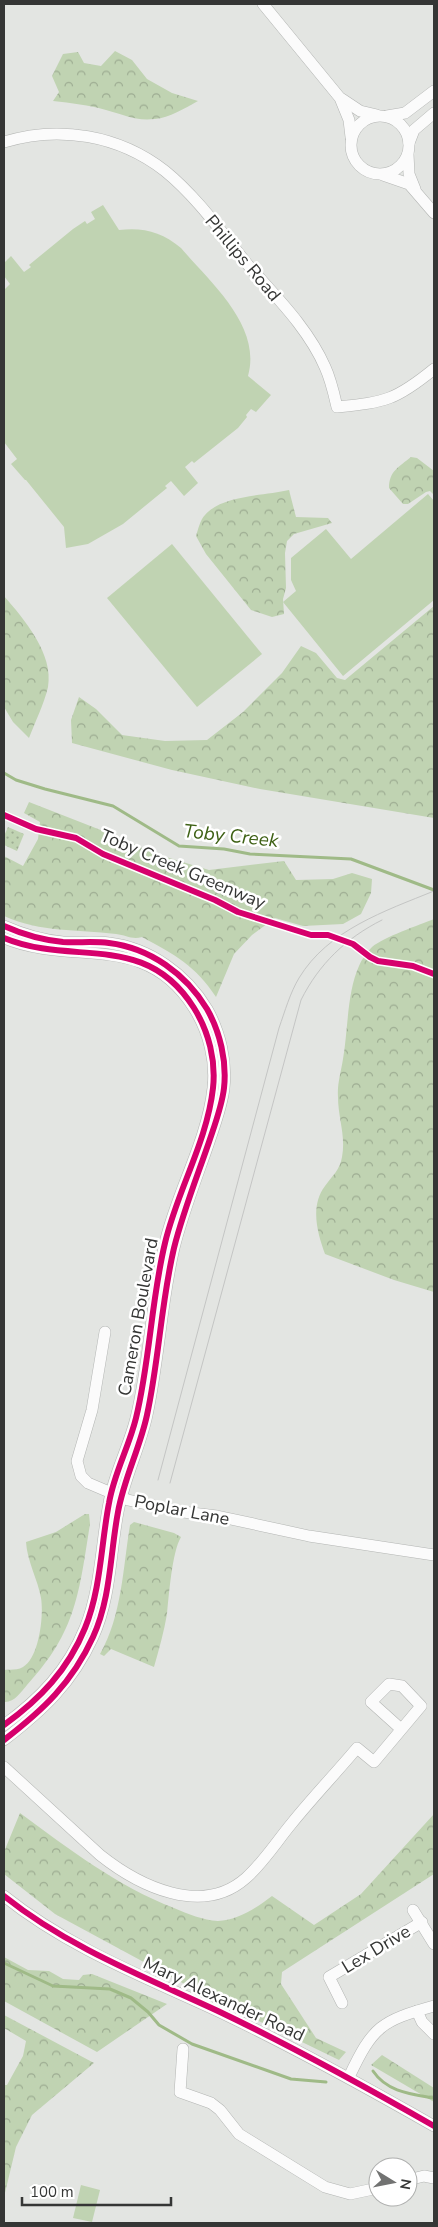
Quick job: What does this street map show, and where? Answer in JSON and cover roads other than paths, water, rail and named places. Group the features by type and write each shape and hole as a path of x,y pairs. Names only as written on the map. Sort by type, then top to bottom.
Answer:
{"street":[{"path":"263,4 340,98 350,120 352,154 359,166 371,173 402,180 416,191 434,213"},
{"path":"351,140 354,130 370,117 405,113 434,91"},
{"path":"340,98 360,111 394,119 402,126 407,134 409,147 409,174 416,191"},
{"path":"380,174 389,173 400,166 409,147 414,130 434,113"},
{"name":"Phillips Road","path":"4,142 47,134 87,136 126,148 165,172 194,200 306,334 326,368 337,407 378,402 394,397 408,390 434,368"},
{"name":"Cameron Boulevard","path":"4,926 30,936 55,941 109,943 142,952 180,976 192,988 206,1008 221,1046 224,1064 224,1090 218,1116 174,1229"},
{"name":"Cameron Boulevard","path":"4,938 33,948 52,951 102,952 136,960 164,976 178,988 194,1008 202,1023 210,1047 213,1085 208,1114 174,1229 136,1418 116,1495 95,1596 81,1636 55,1681 34,1702 4,1725"},
{"name":"Poplar Lane","path":"105,1332 93,1405 78,1456 78,1466 83,1480 116,1495 183,1512 217,1516 282,1531 434,1555"},
{"name":"Cameron Boulevard","path":"4,1740 53,1698 76,1668 90,1642 104,1600 116,1495"},
{"path":"4,1767 95,1851 117,1867 168,1892 206,1897 231,1888 251,1873 304,1808 358,1748 374,1762 401,1729"},
{"name":"Mary Alexander Road","path":"4,1896 57,1933 95,1955 221,2013 349,2077 434,2126"},
{"name":"Lex Drive","path":"413,1910 434,1944"},
{"name":"Lex Drive","path":"342,2003 329,1978 422,1922"},
{"path":"349,2077 360,2052 378,2030 398,2017 434,2006"},
{"path":"417,2011 422,2022 434,2034"},
{"path":"183,2049 180,2092 211,2103 220,2110 239,2134 325,2187 350,2194 368,2190"},
{"path":"418,2178 424,2176 434,2178"}],"waterway":[{"name":"Toby Creek","path":"4,773 16,780 45,789 113,806 179,846 224,849 250,854 351,859 434,890"},
{"path":"4,1963 53,1986 110,1989 131,1998 148,2012 159,2025 192,2044 291,2079 326,2082"},
{"path":"373,2071 385,2084 392,2088 434,2098"}],"tram line":[{"path":"158,1480 279,1028 293,990 311,961 325,947 342,935 377,915 434,891"},
{"path":"170,1483 301,1000 316,975 335,953 357,935 382,920"}]}
